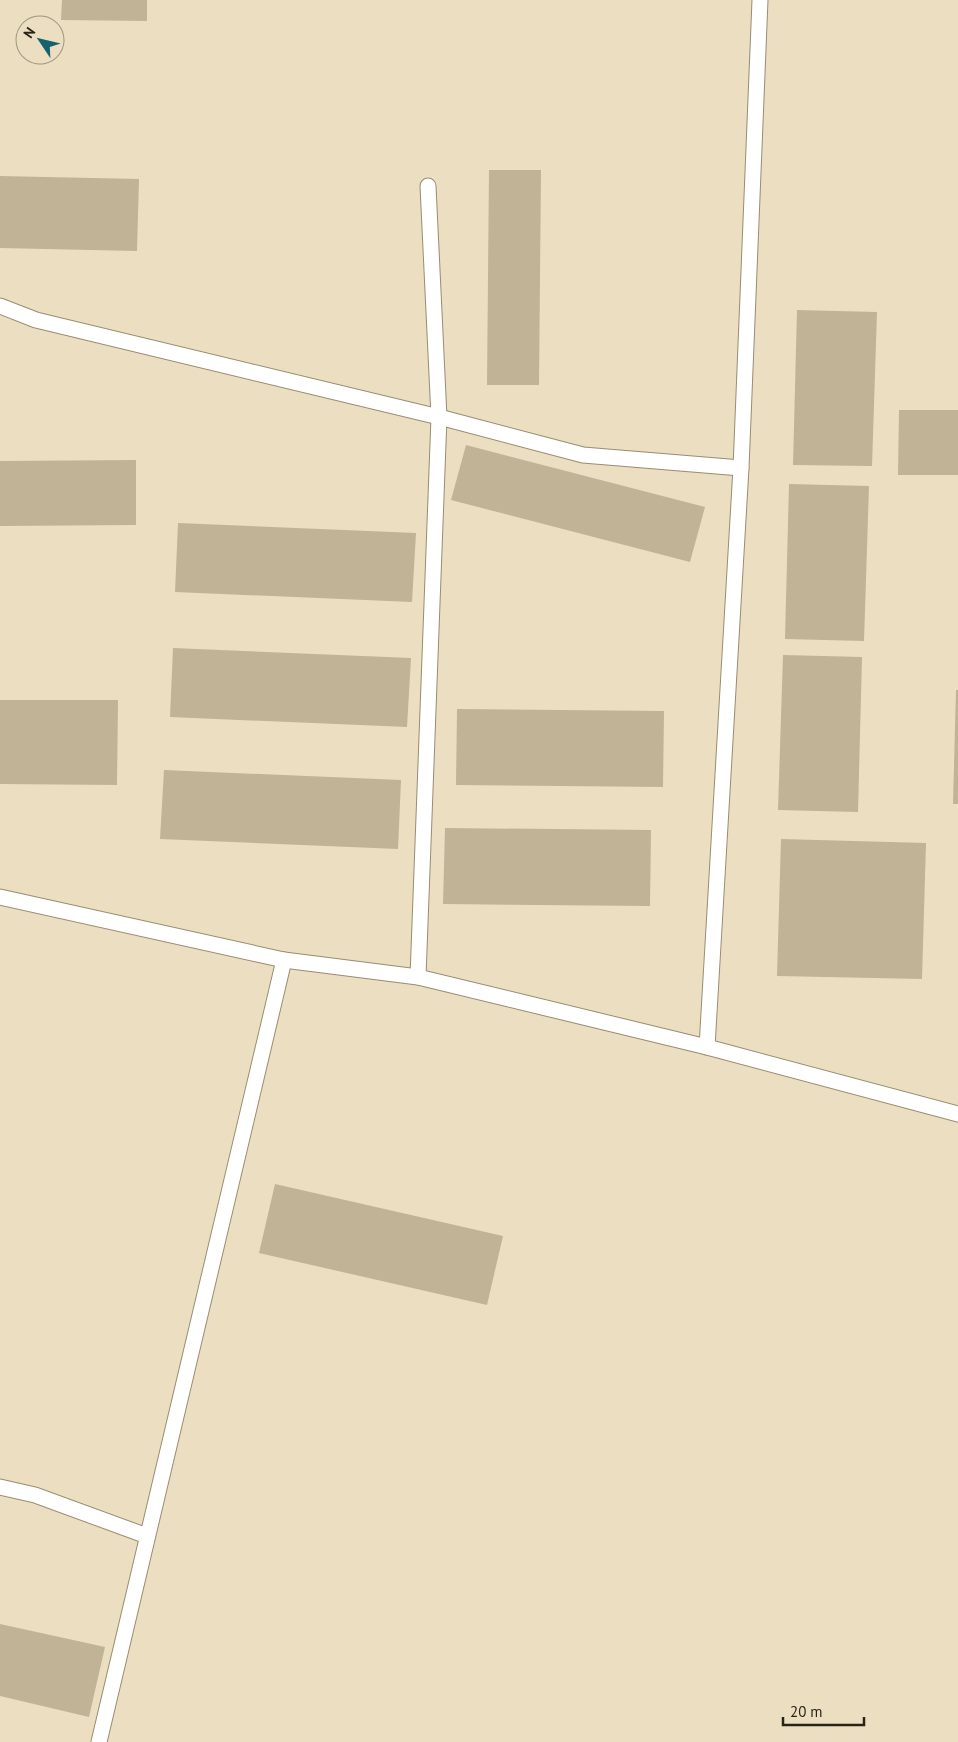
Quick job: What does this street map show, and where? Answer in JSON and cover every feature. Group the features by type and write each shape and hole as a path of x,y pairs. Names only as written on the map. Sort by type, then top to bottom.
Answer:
{"lane":[{"path":"707,1047 740,468 760,0"},
{"path":"418,977 440,417 428,186"},
{"path":"0,306 36,320 440,417 583,456 740,468"},
{"path":"0,896 284,960 418,977 707,1047 958,1114"},
{"path":"99,1742 284,960"},
{"path":"0,1486 35,1495 147,1536"}],"building":[{"path":"62,0 147,0 147,21 65,20 65,15 61,15"},
{"path":"489,170 541,170 539,385 487,385"},
{"path":"0,176 139,179 137,251 0,248"},
{"path":"797,310 877,312 872,466 793,465"},
{"path":"899,410 958,410 958,475 898,475"},
{"path":"466,445 705,507 690,562 451,500"},
{"path":"136,460 136,525 0,526 0,461"},
{"path":"789,484 869,486 864,641 785,639"},
{"path":"178,523 416,533 412,602 175,592"},
{"path":"173,648 411,658 407,727 170,717"},
{"path":"783,655 862,657 858,812 778,810"},
{"path":"956,690 958,690 958,804 953,804"},
{"path":"0,700 118,700 117,785 0,784"},
{"path":"457,709 664,711 663,787 456,785"},
{"path":"164,770 401,780 398,849 160,839"},
{"path":"445,828 651,830 650,906 443,904"},
{"path":"781,839 926,843 922,979 777,976"},
{"path":"275,1184 503,1236 487,1305 259,1253"},
{"path":"0,1624 105,1647 89,1717 0,1696"}]}
